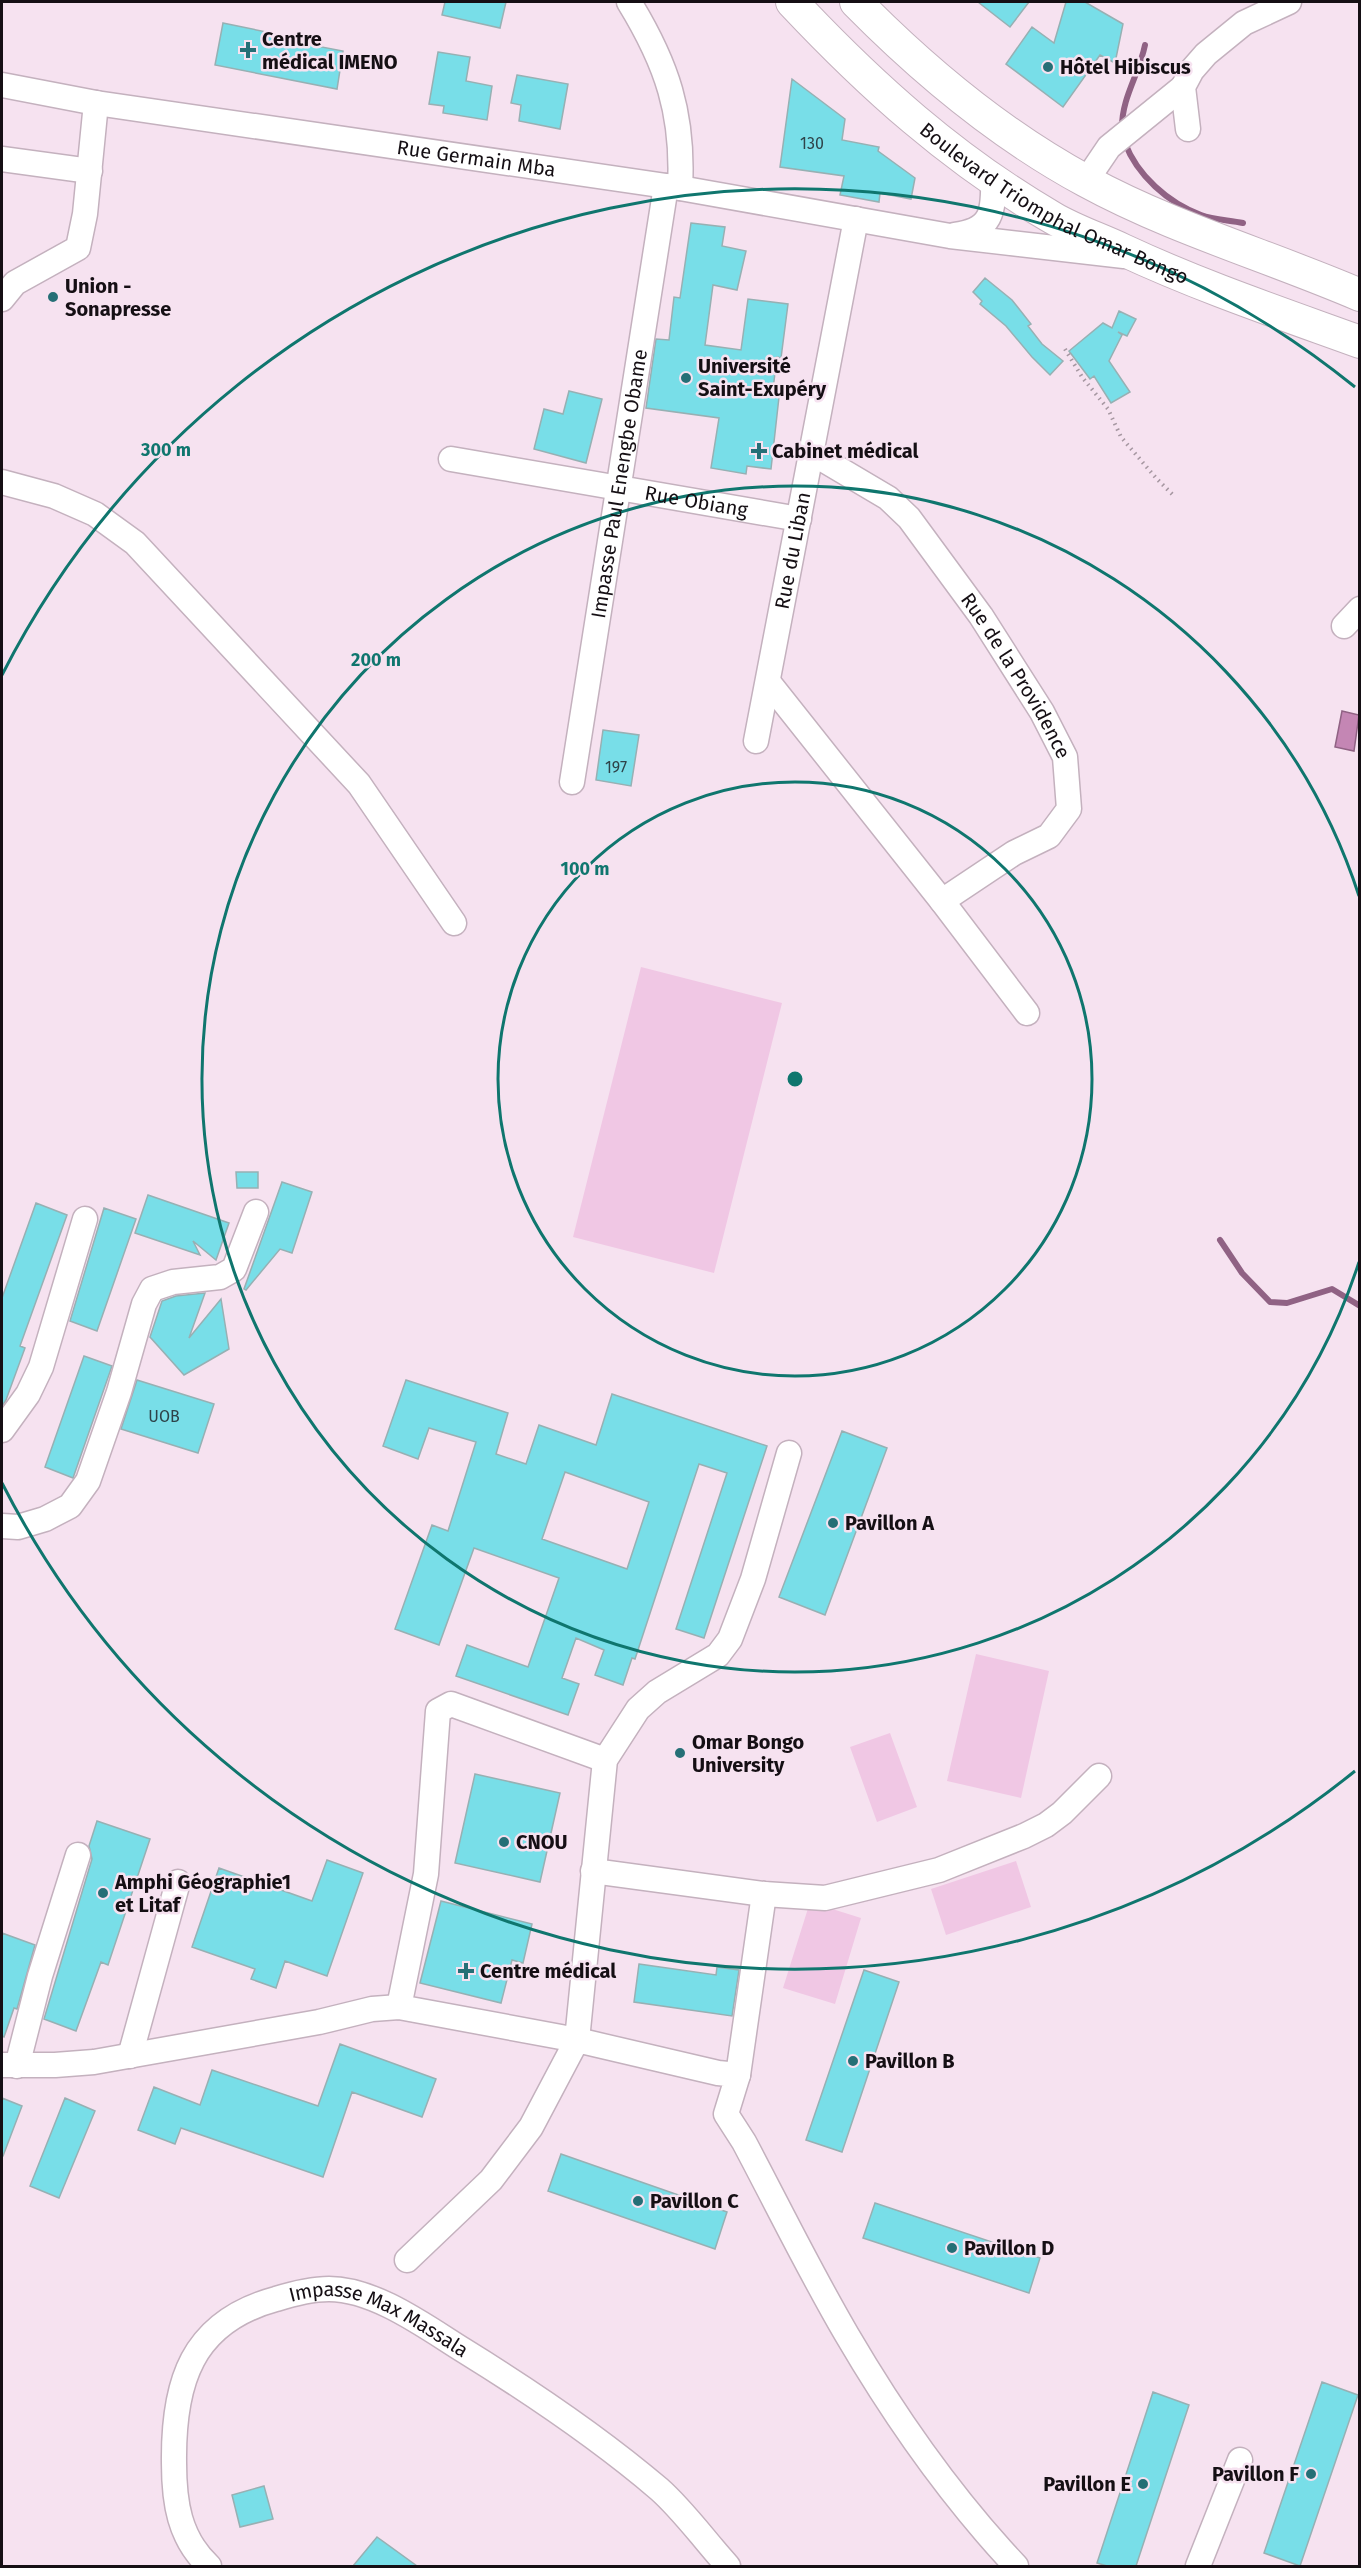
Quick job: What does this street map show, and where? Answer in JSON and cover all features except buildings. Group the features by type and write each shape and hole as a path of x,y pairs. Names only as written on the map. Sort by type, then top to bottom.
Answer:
{"main road":[{"name":"Boulevard Triomphal Omar Bongo","path":"792,2 853,65 905,114 952,151 1055,219 1203,285 1359,342"},
{"name":"Boulevard Triomphal Omar Bongo","path":"856,2 905,50 983,113 1052,161 1086,181 1145,210 1359,295"}],"street":[{"name":"Impasse Paul Enengbe Obame","path":"572,782 619,489 673,187 681,161 679,134 667,74 629,2"},
{"path":"1086,181 1109,147 1183,87 1192,70 1206,54 1244,23 1289,2"},
{"name":"Rue Germain Mba","path":"2,85 96,103 673,187 950,236 1138,257"},
{"path":"1183,87 1188,129"},
{"path":"2,299 15,283 78,248 85,214 96,103"},
{"path":"2,159 90,171"},
{"path":"950,236 974,231 988,219 994,207 993,179"},
{"name":"Rue du Liban","path":"756,741 769,683 856,219"},
{"name":"Rue de la Providence","path":"812,453 888,498 909,518 981,616 1042,712 1065,757 1069,809 1049,836 1014,853 942,901"},
{"name":"Rue Obiang","path":"451,459 799,519"},
{"path":"2,482 54,496 95,514 135,543 359,784 454,923"},
{"path":"769,683 942,901 1027,1013"},
{"path":"2,1526 18,1527 45,1519 70,1506 88,1481 119,1392 144,1304 153,1289 173,1282 220,1277 234,1269 256,1212"},
{"path":"2,1430 28,1394 41,1367 86,1219"},
{"path":"407,2260 491,2180 531,2127 577,2040 604,1760 638,1709 657,1692 718,1655 730,1639 753,1579 789,1453"},
{"path":"399,2007 426,1874 438,1711 451,1704 604,1760"},
{"path":"593,1871 764,1894 825,1898 958,1864 1046,1825 1099,1776"},
{"path":"78,1855 9,2066 94,2062 319,2022 372,2009 399,2007 577,2040 717,2073 738,2075"},
{"path":"130,2056 178,1882"},
{"path":"764,1894 738,2075 726,2114 744,2142 846,2334 893,2409 986,2535 1016,2566"},
{"name":"Impasse Max Massala","path":"209,2566 190,2544 177,2508 174,2486 176,2410 185,2378 206,2340 217,2327 232,2316 253,2306 279,2298 329,2289 361,2294 410,2316 579,2427 661,2490 728,2566"},
{"path":"1198,2566 1240,2460"}],"path":[{"path":"1065,349 1082,376 1108,409 1121,437 1174,496"}],"shaded area":[{"path":"1342,711 1359,715 1354,751 1335,747"},
{"path":"641,967 782,1003 714,1273 573,1237"},
{"path":"976,1654 1049,1671 1021,1798 947,1781"},
{"path":"890,1733 917,1807 877,1822 850,1747"},
{"path":"1016,1861 1031,1907 946,1935 931,1889"},
{"path":"810,1902 861,1918 835,2004 783,1988"}],"waterway":[{"path":"1122,127 1125,106 1145,45"},
{"path":"1125,143 1130,155 1146,177 1177,203 1206,217 1243,223"},
{"path":"1220,1240 1242,1273 1270,1302 1287,1303 1332,1289 1360,1306"}],"place":[{"name":"Centre médical IMENO","path":"248,50"},
{"name":"Hôtel Hibiscus","path":"1048,67"},
{"name":"Union - Sonapresse","path":"53,297"},
{"name":"Université Saint-Exupéry","path":"686,378"},
{"name":"Cabinet médical","path":"759,451"},
{"name":"Pavillon A","path":"833,1523"},
{"name":"Omar Bongo University","path":"680,1753"},
{"name":"CNOU","path":"504,1842"},
{"name":"Amphi Géographie1 et Litaf","path":"103,1893"},
{"name":"Centre médical","path":"466,1971"},
{"name":"Pavillon B","path":"853,2061"},
{"name":"Pavillon C","path":"638,2201"},
{"name":"Pavillon D","path":"952,2248"},
{"name":"Pavillon F","path":"1311,2474"},
{"name":"Pavillon E","path":"1143,2484"}]}
